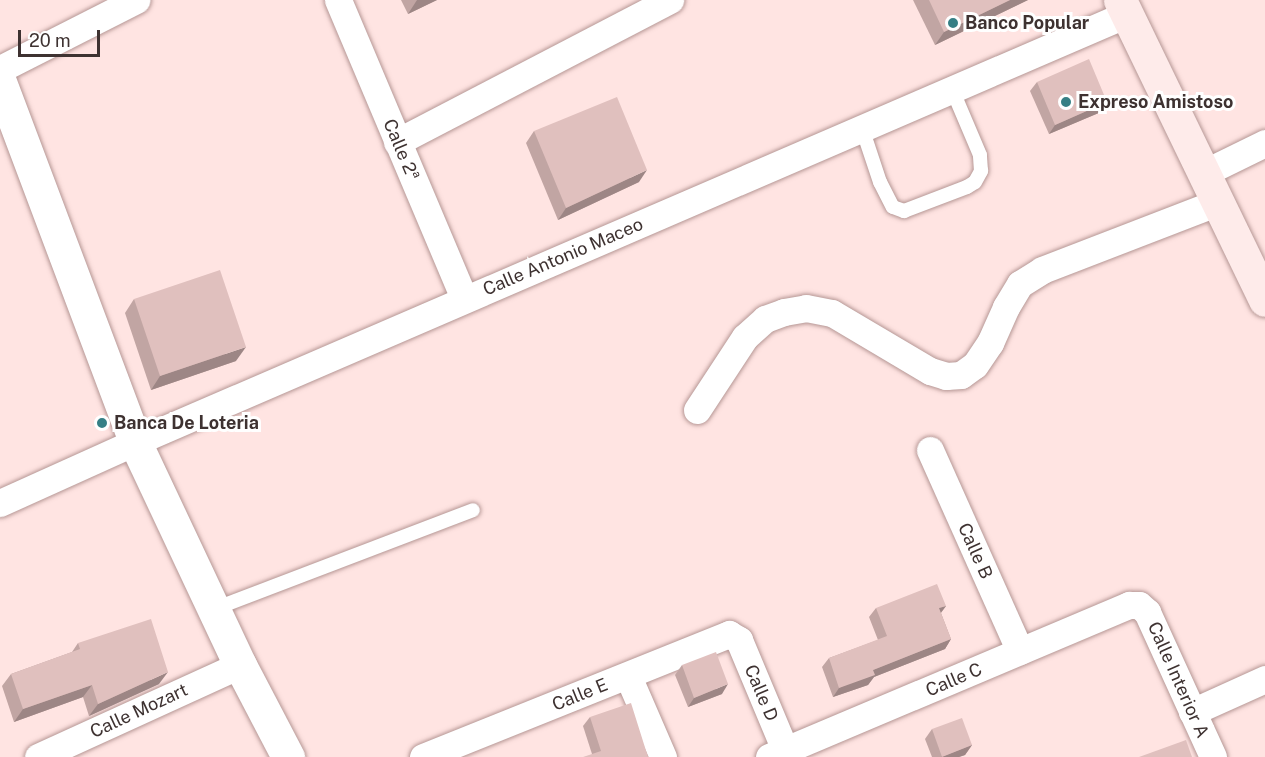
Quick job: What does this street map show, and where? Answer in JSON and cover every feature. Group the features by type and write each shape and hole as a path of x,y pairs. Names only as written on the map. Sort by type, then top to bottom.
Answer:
{"main road":[{"path":"1124,7 1265,300"}],"street":[{"path":"0,69 136,0"},
{"name":"Calle 2ª","path":"338,0 464,299"},
{"path":"397,142 670,0"},
{"name":"Calle Antonio Maceo","path":"0,502 952,89 1124,7"},
{"path":"0,82 135,442 240,665 288,757"},
{"path":"696,410 745,338 765,319 784,312 806,309 832,313 930,371 946,376 961,375 975,365 990,343 1006,307 1020,284 1042,270 1211,187 1265,143"},
{"name":"Calle B","path":"930,450 1020,651"},
{"name":"Calle C","path":"777,754 1129,605 1139,605"},
{"name":"Calle Interior A","path":"1139,605 1147,612 1213,757"},
{"name":"Calle E","path":"423,757 729,634 736,636"},
{"name":"Calle D","path":"736,636 777,754"},
{"name":"Calle Mozart","path":"38,757 240,665"},
{"path":"628,676 663,757"},
{"path":"1192,712 1265,679"}],"lane":[{"path":"861,128 880,182 893,207 903,211 967,187 975,182 981,171 980,155 952,89"},
{"path":"214,609 473,510"}],"building":[{"path":"929,0 1010,0 944,32"},
{"name":"Expreso Amistoso","path":"1089,59 1107,102 1055,125 1037,82"},
{"path":"617,97 647,170 566,208 534,131"},
{"path":"220,270 246,347 160,376 134,299"},
{"path":"937,584 946,606 939,608 951,639 873,670 875,675 839,688 829,658 887,636 876,608"},
{"path":"151,619 168,672 98,704 92,685 23,709 11,674 80,649 78,643"},
{"path":"716,652 728,684 694,698 682,665"},
{"path":"631,703 648,757 583,757 601,751 590,717"},
{"path":"962,718 972,745 942,757 932,729"},
{"path":"1186,740 1192,757 1139,757"}],"place":[{"name":"Banco Popular","path":"953,23"},
{"name":"Expreso Amistoso","path":"1066,102"},
{"name":"Banca De Loteria","path":"102,423"}]}
